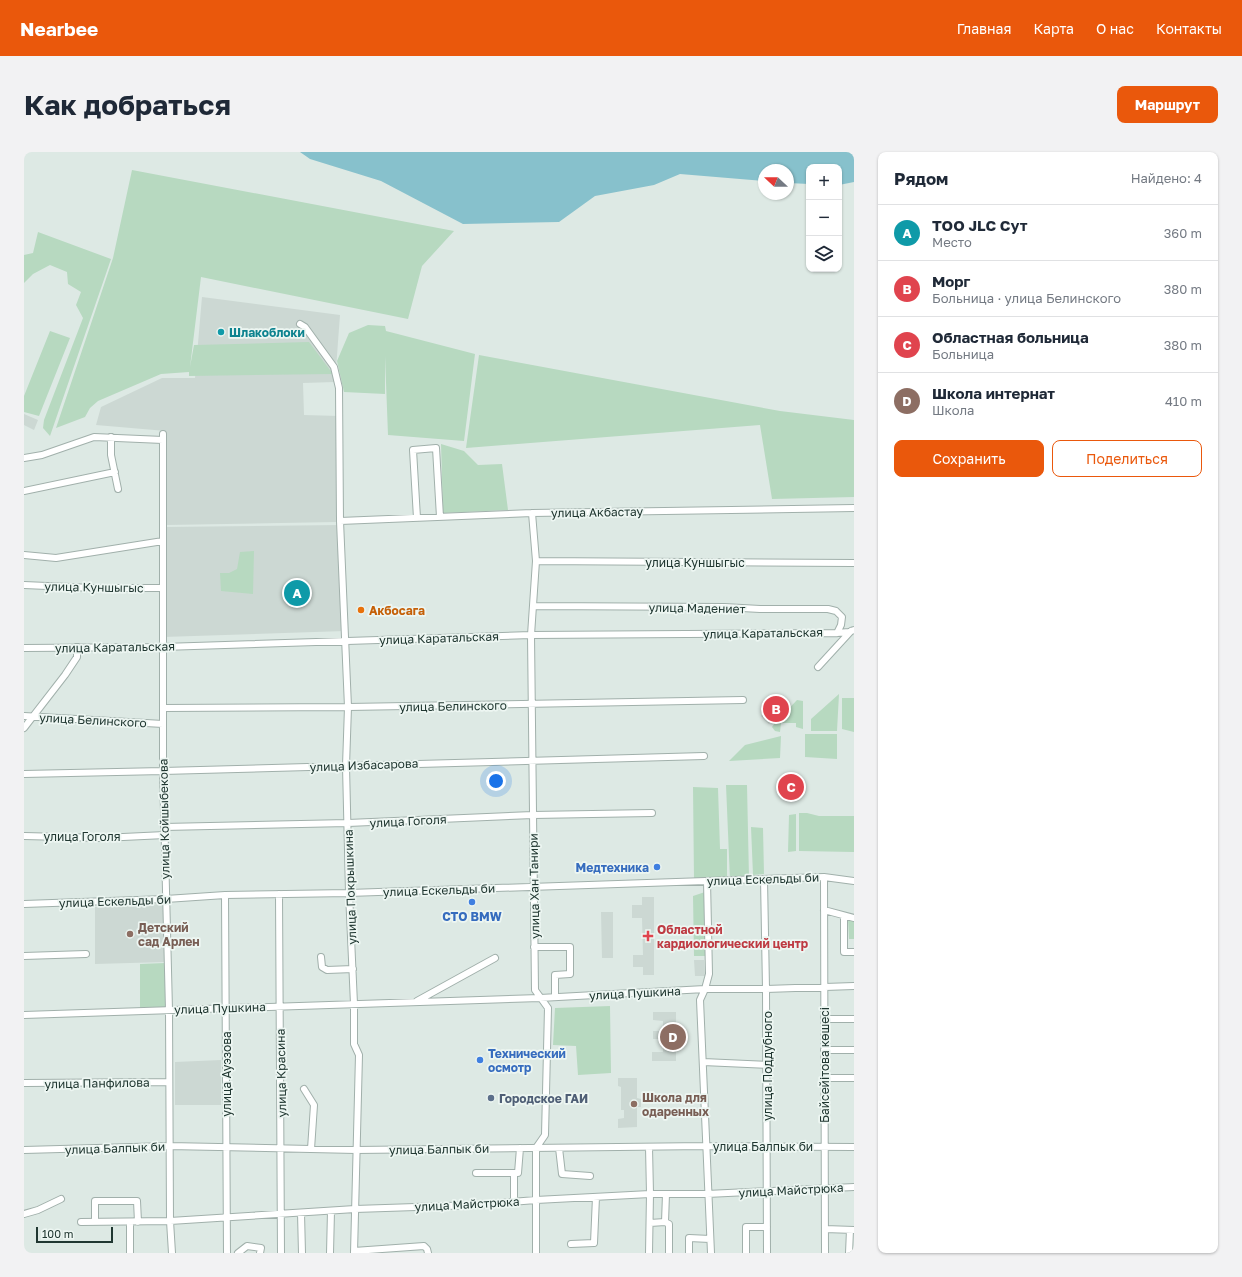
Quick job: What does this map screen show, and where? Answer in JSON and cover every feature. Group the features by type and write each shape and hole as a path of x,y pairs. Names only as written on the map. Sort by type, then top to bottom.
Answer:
{"street":[{"name":"улица Покрышкина","path":"300,324 306,327 334,367 339,388 340,521 348,708 346,766 349,893 353,969 354,1044 359,1055 354,1252"},
{"path":"24,458 42,455 94,437 111,437 111,455 118,489"},
{"name":"улица Койшыбекова","path":"111,437 163,437 163,771 169,1010 169,1146 172,1253"},
{"path":"417,518 413,450 436,448 440,517"},
{"path":"24,492 115,472"},
{"name":"улица Акбастау","path":"340,521 532,513 854,508"},
{"name":"улица Хан Танири","path":"532,513 536,561 531,636 535,990 548,1008 545,1135 536,1148 536,1253"},
{"path":"24,556 56,558 163,541"},
{"name":"улица Куншыгыс","path":"536,561 854,563"},
{"name":"улица Куншыгыс","path":"24,585 93,588 163,588"},
{"name":"улица Мадениет","path":"533,606 724,606 760,609 828,609 836,610 842,617 837,633"},
{"path":"818,667 852,631"},
{"name":"улица Каратальская","path":"24,648 163,647 531,636 837,633 852,631"},
{"path":"24,728 66,675 76,657 77,648"},
{"name":"улица Белинского","path":"163,708 348,708 743,700"},
{"name":"улица Белинского","path":"24,716 163,724"},
{"name":"улица Избасарова","path":"24,774 704,756"},
{"name":"улица Гоголя","path":"164,827 348,823 533,815 652,814"},
{"name":"улица Гоголя","path":"24,836 102,838 164,835"},
{"name":"улица Ескельды би","path":"24,904 166,899 225,895 349,893 824,877 854,881"},
{"name":"Байсейітова көшесі","path":"824,877 825,1253"},
{"name":"улица Поддубного","path":"764,879 767,1253"},
{"path":"707,881 710,974 700,1000 711,1253"},
{"name":"улица Красина","path":"279,894 282,1148 281,1253"},
{"name":"улица Ауэзова","path":"225,895 227,1253"},
{"path":"824,910 854,918"},
{"path":"844,916 844,952 854,952"},
{"path":"534,947 570,947 570,974 555,974 556,997"},
{"path":"24,956 86,954"},
{"path":"321,957 322,967 327,970 353,969"},
{"name":"улица Пушкина","path":"416,1002 495,958"},
{"name":"улица Пушкина","path":"24,1015 540,998 705,989 766,989 854,986"},
{"path":"824,1019 854,1019"},
{"path":"824,1050 854,1050"},
{"path":"703,1062 766,1065"},
{"path":"824,1078 854,1078"},
{"name":"улица Панфилова","path":"24,1083 169,1082"},
{"path":"304,1089 314,1105 311,1149"},
{"name":"улица Балпык би","path":"24,1150 169,1146 356,1150 706,1146 854,1147"},
{"path":"649,1147 650,1253"},
{"path":"476,1173 518,1173 520,1148"},
{"path":"559,1148 562,1174 590,1176"},
{"path":"514,1173 514,1202"},
{"name":"улица Майстрюка","path":"81,1222 170,1221 331,1211 476,1205 536,1200 650,1194 708,1194 854,1187"},
{"path":"665,1222 666,1194"},
{"path":"571,1244 594,1243 596,1197"},
{"path":"24,1214 38,1210 61,1199"},
{"path":"95,1222 95,1201 137,1201 138,1222"},
{"path":"330,1253 331,1211"},
{"path":"301,1213 302,1253"},
{"path":"130,1222 130,1253"},
{"path":"650,1223 665,1222 669,1224 669,1253"},
{"path":"746,1253 746,1227 767,1227"},
{"path":"825,1229 852,1230 849,1253"},
{"path":"689,1253 689,1238 710,1239"},
{"path":"238,1253 247,1246 261,1248 260,1253"},
{"path":"354,1252 424,1246 428,1253"}],"shaded area":[{"path":"202,297 340,315 335,382 303,383 304,415 339,416 336,522 166,525 166,431 96,425 101,407 162,378 195,378"},
{"path":"24,414 38,420 34,430 24,425"},
{"path":"340,525 345,631 163,637 163,527"},
{"path":"781,695 789,703 769,724 761,716"},
{"name":"Областной кардиологический центр","path":"642,897 654,897 654,975 643,975 643,967 633,967 633,955 643,955 642,918 632,918 632,905 642,905"},
{"name":"Детский сад Арлен","path":"163,904 165,962 95,964 95,907"},
{"path":"601,912 613,912 613,958 602,958"},
{"path":"694,960 704,960 705,976 695,976"},
{"path":"653,1012 676,1012 676,1061 652,1061 652,1052 663,1052 663,1039 653,1039 653,1031 663,1031 663,1021 653,1020"},
{"path":"221,1060 221,1105 175,1105 175,1062"},
{"path":"618,1078 637,1078 637,1098 641,1099 641,1107 637,1107 637,1127 618,1128 618,1119 624,1118 624,1110 621,1110 621,1087 618,1086"}],"green space":[{"path":"132,170 454,231 422,266 408,319 201,277 190,367 194,345 309,342 333,374 189,376 189,372 161,374 98,401 90,408 85,417 56,428 113,258"},
{"path":"38,232 111,259 50,436 43,428 44,420 83,318 76,305 81,292 68,284 67,272 50,265 33,274 24,283 24,255 33,253"},
{"path":"368,325 385,326 386,331 475,354 464,441 388,435 385,356 385,394 344,392 337,361 349,333"},
{"path":"50,331 70,338 39,416 24,412 24,396"},
{"path":"479,355 780,411 854,420 854,497 772,499 760,425 466,448"},
{"path":"441,444 464,451 478,465 502,464 508,510 443,513"},
{"path":"254,551 253,594 221,591 220,573 229,573 237,569 240,552"},
{"path":"839,694 837,731 811,731 811,719"},
{"path":"842,698 854,698 854,732 842,729"},
{"path":"797,700 803,701 803,729 796,727 796,723 781,723 780,732 775,731 772,727"},
{"path":"805,734 837,734 837,759 805,757"},
{"path":"781,736 780,758 729,761 745,745"},
{"path":"726,785 747,785 749,878 730,880"},
{"path":"693,787 718,788 720,849 727,849 727,879 694,880"},
{"path":"799,813 819,816 854,816 854,852 799,851"},
{"path":"796,814 796,851 788,852 789,815"},
{"path":"751,827 763,828 764,874 753,875"},
{"path":"705,892 707,956 694,956 693,896"},
{"path":"848,919 854,921 854,939 849,939"},
{"path":"165,963 167,1008 140,1009 140,964"},
{"path":"610,1006 611,1073 578,1075 576,1046 553,1045 555,1008"}],"water":[{"path":"300,152 854,152 854,182 842,184 842,164 806,164 806,184 794,183 794,164 758,164 758,180 680,174 654,185 595,196 559,222 463,224 381,181 310,159"}],"place":[{"name":"Шлакоблоки","path":"221,332"},
{"name":"ТОО JLC Сут","path":"297,593"},
{"name":"Акбосага","path":"361,610"},
{"name":"Морг","path":"776,709"},
{"name":"Областная больница","path":"791,787"},
{"name":"Медтехника","path":"657,867"},
{"name":"СТО BMW","path":"472,902"},
{"name":"Детский сад Арлен","path":"130,934"},
{"name":"Областной кардиологический центр","path":"648,936"},
{"name":"Школа интернат","path":"673,1037"},
{"name":"Технический осмотр","path":"480,1060"},
{"name":"Городское ГАИ","path":"491,1098"},
{"name":"Школа для одаренных","path":"634,1104"}]}
